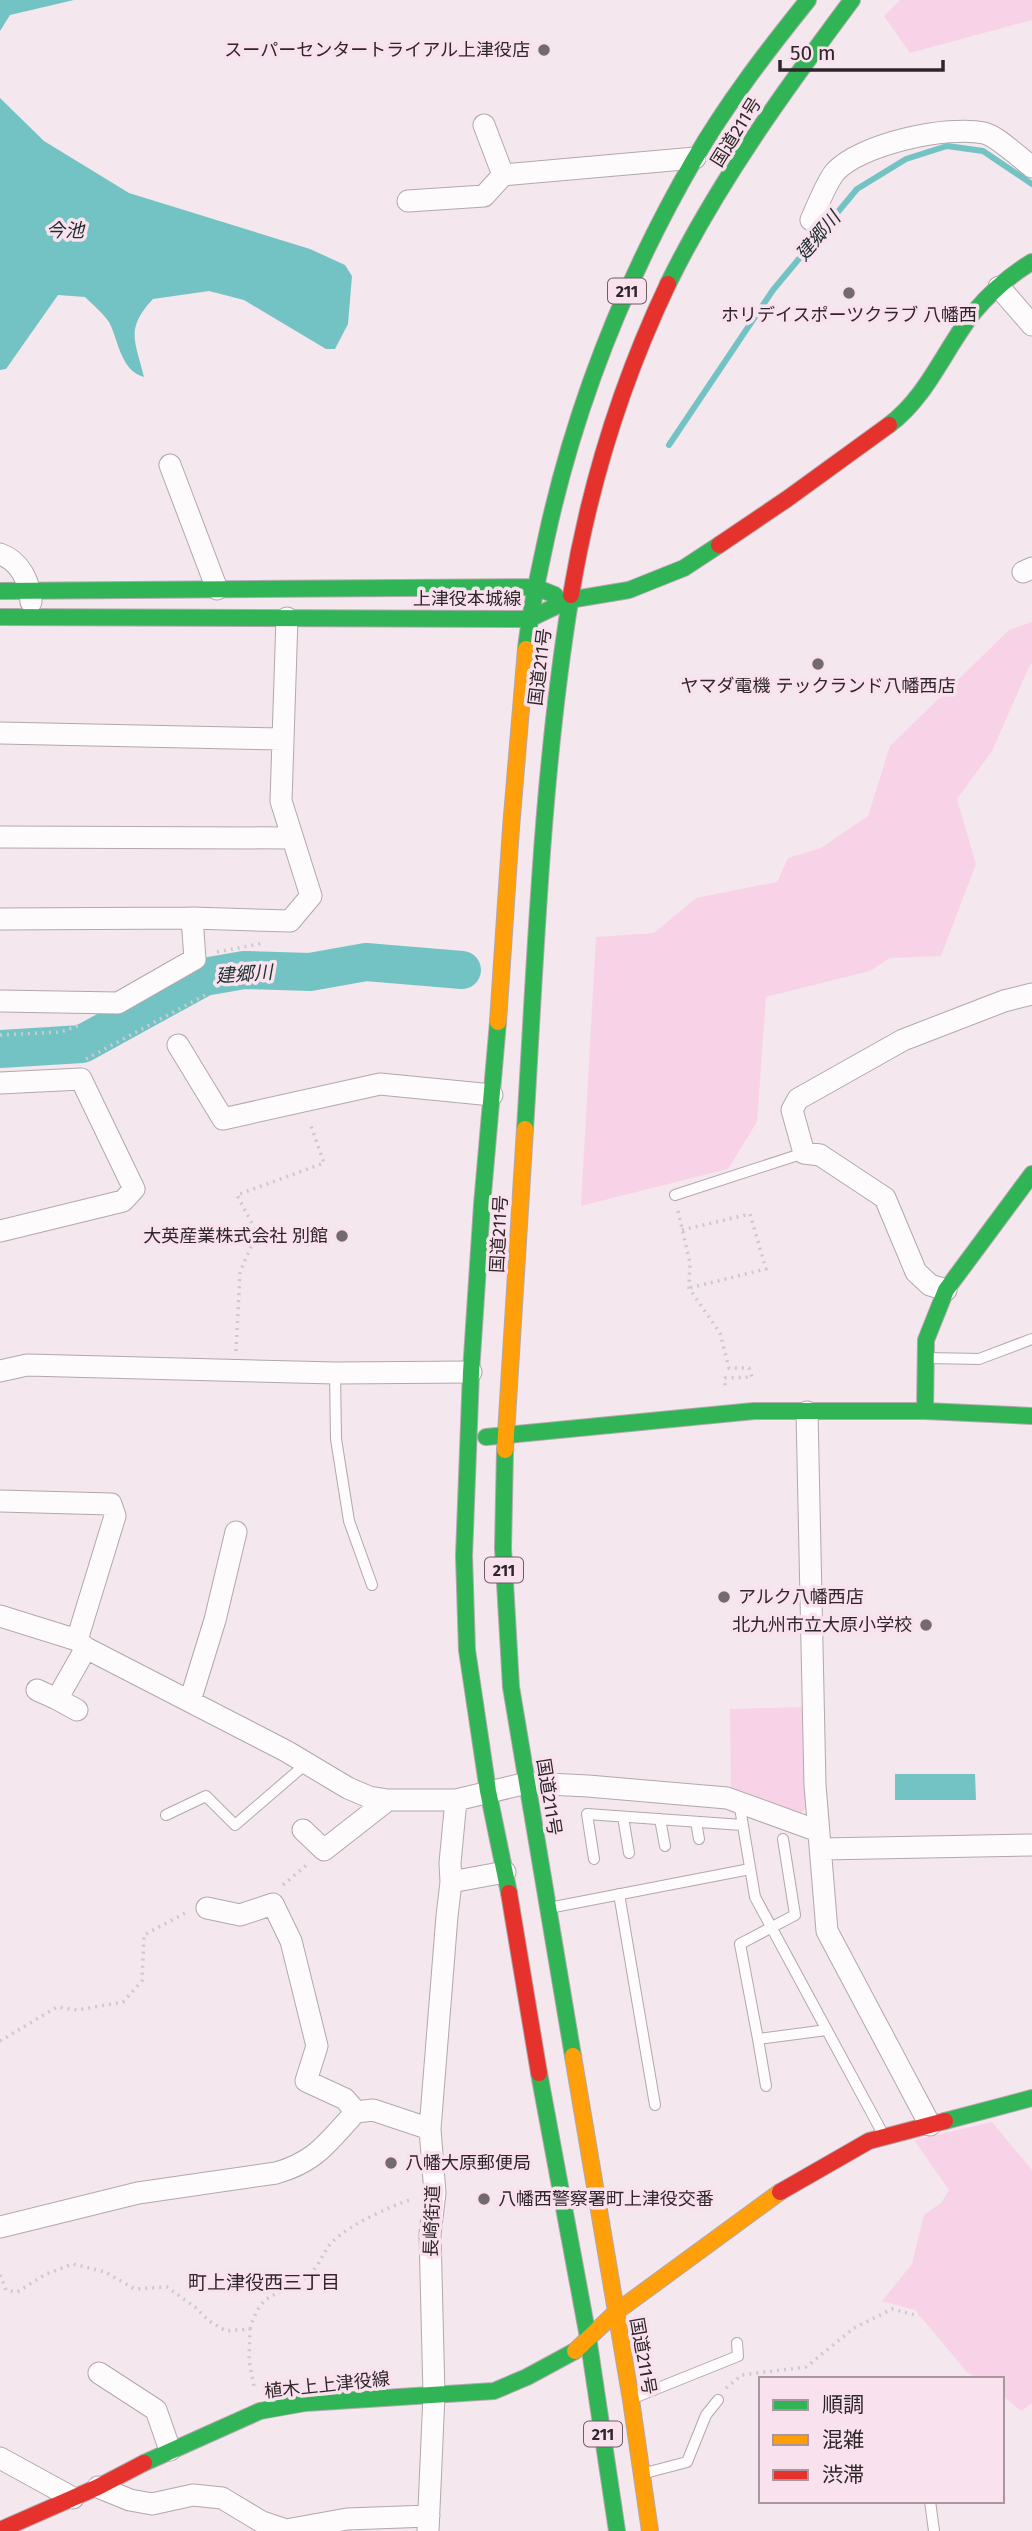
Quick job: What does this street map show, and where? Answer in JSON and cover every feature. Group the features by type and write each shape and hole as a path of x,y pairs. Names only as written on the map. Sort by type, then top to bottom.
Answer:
{"main road":[{"name":"国道211号","path":"617,2531 588,2337 534,2048 505,1872 488,1791 467,1650 464,1556 471,1372 482,1205 529,619 561,471 630,282 695,158 761,59 808,0"},
{"name":"国道211号","path":"650,2531 631,2400 511,1687 503,1525 536,932 559,664 576,552 597,468 650,321 690,245 750,142 802,66 852,0"},
{"path":"569,600 629,590 684,568 798,491 894,421 929,382 974,312 1010,275 1032,262"},
{"name":"上津役本城線","path":"0,591 535,587 569,600"},
{"name":"上津役本城線","path":"0,617 529,619 569,600"},
{"path":"925,1411 926,1340 946,1290 1032,1174"},
{"path":"468,1438 506,1437 754,1411 925,1411 1032,1416"},
{"name":"植木上上津役線","path":"0,2530 99,2487 170,2450 260,2411 305,2403 494,2391 571,2355 616,2312 766,2199 869,2141 1032,2098"}],"street":[{"path":"484,125 503,175"},
{"path":"811,220 835,173 860,154 910,139 957,130 986,133 1032,167"},
{"path":"408,201 484,196 503,175 695,158"},
{"path":"999,287 1032,325"},
{"path":"170,465 216,589"},
{"path":"0,554 8,557 22,570 30,592 31,617"},
{"path":"0,919 192,918 290,921 311,896 281,801 287,618"},
{"path":"0,733 283,739"},
{"path":"0,837 291,838"},
{"path":"0,1001 118,1003 195,959 192,918"},
{"path":"946,1290 930,1285 916,1272 885,1198 820,1155 804,1153 792,1110 798,1100 903,1040 1004,1001 1032,994"},
{"path":"178,1045 223,1119 380,1084 492,1096"},
{"path":"0,1083 81,1079 134,1189 122,1201 0,1231"},
{"path":"0,1371 27,1365 335,1373 471,1372"},
{"path":"807,1412 815,1785 827,1931 930,2125"},
{"path":"0,1501 111,1504 115,1516 81,1644 57,1699"},
{"path":"190,1701 215,1620 236,1532"},
{"path":"0,1616 81,1644 369,1797 388,1800 456,1800 527,1783 588,1786 727,1798 820,1840 1032,1845"},
{"path":"37,1690 77,1710"},
{"path":"303,1830 324,1850 388,1800"},
{"name":"長崎街道","path":"428,2523 434,2395 430,2234 435,2193 430,2129 456,1800"},
{"path":"451,1882 505,1872"},
{"path":"207,1908 240,1915 273,1904 291,1941 317,2046 306,2081 345,2099 356,2112"},
{"path":"0,2227 138,2193 276,2173 297,2167 318,2154 356,2112 373,2110 430,2129"},
{"path":"99,2373 156,2410 170,2450"},
{"path":"0,2458 73,2498"},
{"path":"99,2487 130,2500 152,2504 193,2495 222,2498 262,2522 286,2530 347,2519 428,2523"}],"lane":[{"path":"675,1195 804,1153"},
{"path":"925,1358 979,1359 1032,1339"},
{"path":"335,1373 336,1439 349,1521 372,1585"},
{"path":"166,1815 206,1796 235,1825 307,1763"},
{"path":"739,1802 755,1897 884,2137"},
{"path":"594,1859 587,1814 743,1825"},
{"path":"623,1817 629,1853"},
{"path":"660,1819 665,1846"},
{"path":"696,1822 699,1839"},
{"path":"766,2086 740,1944 795,1914 783,1839"},
{"path":"548,1908 750,1869"},
{"path":"619,1894 655,2105"},
{"path":"758,2039 827,2030"},
{"path":"631,2400 738,2356 737,2343"},
{"path":"643,2474 687,2462 706,2414 718,2400"},
{"path":"930,2503 934,2531"}],"path":[{"path":"195,959 219,951 267,943"},
{"path":"85,1059 207,994"},
{"path":"0,1035 61,1032 83,1024"},
{"path":"235,1370 240,1272 257,1233 237,1195 324,1163 310,1123"},
{"path":"675,1195 690,1263 689,1288 720,1333 729,1368 749,1368"},
{"path":"682,1230 750,1214 766,1269 689,1288"},
{"path":"273,1904 276,1891 324,1850"},
{"path":"0,2041 57,2007 76,2010 122,2002 142,1981 144,1935 197,1906 207,1908"},
{"path":"260,2411 250,2360 250,2329 256,2310 274,2293 303,2281 317,2269 331,2243 391,2205 435,2193"},
{"path":"0,2275 6,2290 16,2292 46,2274 73,2264 105,2272 135,2289 167,2287 209,2321 226,2331 250,2329"},
{"path":"718,2400 729,2383 742,2375 806,2367 854,2328 892,2309 919,2316"}],"shaded area":[{"path":"900,0 1032,0 1032,20 910,53 884,16"},
{"path":"1032,622 1032,663 992,751 957,799 976,864 941,956 890,958 870,971 766,997 757,1122 728,1169 581,1206 596,937 654,933 696,898 777,882 788,858 821,848 868,816 890,746 1009,630"},
{"path":"804,1707 808,1805 800,1815 731,1790 730,1709"},
{"path":"992,2122 1032,2170 1032,2403 1021,2411 1004,2397 1004,2377 975,2377 967,2372 915,2310 882,2301 912,2264 924,2215 941,2203 949,2190 914,2140"}],"water":[{"path":"0,0 74,0 10,15 0,31"},
{"name":"今池","path":"0,98 44,141 129,193 310,249 345,265 352,276 348,324 335,349 326,349 244,300 209,291 153,299 144,309 135,327 144,377 125,362 109,322 98,309 85,297 58,295 6,369 0,370"},
{"path":"895,1774 975,1774 976,1800 895,1800"}],"waterway":[{"name":"建郷川","path":"669,445 773,290 857,189 906,159 947,146 983,151 1032,184"},
{"name":"建郷川","path":"0,1049 82,1044 204,977 244,970 310,972 366,962 462,970"}],"traffic: fast":[{"path":"526,649 535,592 559,486 589,389 626,295 694,160 748,78 808,0"},
{"path":"668,284 708,209 731,173 852,0"},
{"path":"889,425 915,400 974,312 1001,284 1032,262"},
{"path":"0,617 529,619 569,600 629,590 684,568 719,545"},
{"path":"0,591 535,587 555,595"},
{"path":"525,1129 547,794 571,595"},
{"path":"498,1022 471,1372 464,1556 467,1650 488,1791 509,1893"},
{"path":"925,1411 926,1340 946,1290 1032,1174"},
{"path":"486,1437 754,1411 925,1411 1032,1416"},
{"path":"505,1450 503,1548 511,1687 573,2056"},
{"path":"539,2073 588,2337 617,2531"},
{"path":"945,2121 1032,2098"},
{"path":"144,2463 260,2411 305,2403 494,2391 575,2351"}],"traffic: slow":[{"path":"498,1022 526,649"},
{"path":"505,1450 525,1129"},
{"path":"573,2056 631,2400 650,2531"},
{"path":"575,2351 616,2312 780,2192"}],"traffic: jam":[{"path":"571,595 587,514 621,397 668,284"},
{"path":"719,545 889,425"},
{"path":"509,1893 539,2073"},
{"path":"780,2192 869,2141 945,2121"},
{"path":"0,2530 98,2487 144,2463"}],"place":[{"name":"スーパーセンタートライアル上津役店","path":"544,50"},
{"name":"ホリデイスポーツクラブ 八幡西","path":"849,293"},
{"name":"ヤマダ電機 テックランド八幡西店","path":"818,664"},
{"name":"大英産業株式会社 別館","path":"342,1236"},
{"name":"アルク八幡西店","path":"724,1597"},
{"name":"北九州市立大原小学校","path":"926,1625"},
{"name":"八幡大原郵便局","path":"391,2163"},
{"name":"八幡西警察署町上津役交番","path":"484,2199"}],"district":[{"name":"町上津役西三丁目","path":"264,2282"}]}
